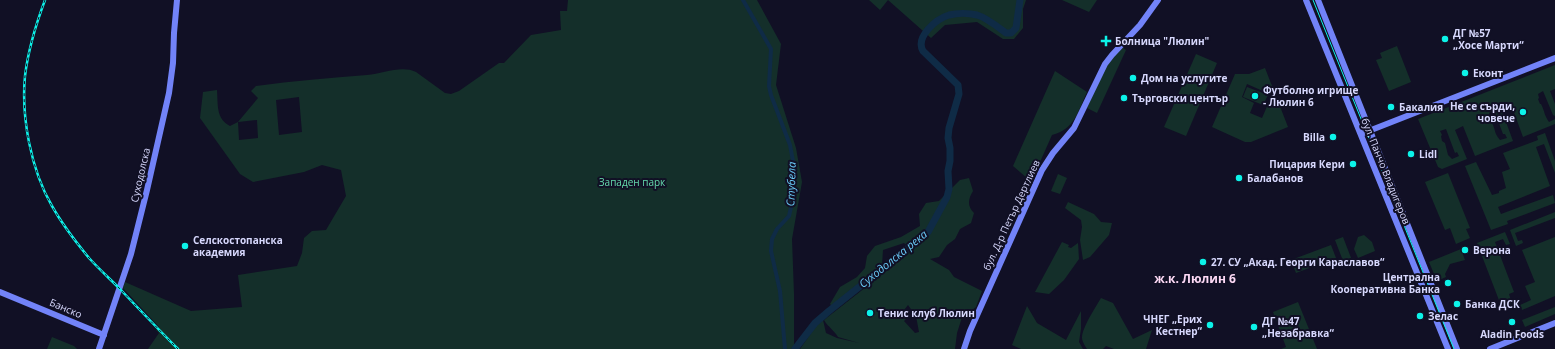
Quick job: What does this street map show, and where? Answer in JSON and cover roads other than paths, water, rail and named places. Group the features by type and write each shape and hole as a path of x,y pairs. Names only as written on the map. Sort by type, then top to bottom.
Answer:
{"main road":[{"name":"Суходолска","path":"99,349 131,254 168,99 173,63 177,0"},
{"name":"бул. Д-р Петър Дертлиев","path":"964,349 975,320 1042,170 1053,153 1074,128 1105,64 1140,25 1158,0"},
{"name":"бул. Панчо Владигеров","path":"1306,0 1448,349"},
{"name":"бул. Панчо Владигеров","path":"1318,0 1458,349"},
{"path":"1361,134 1555,58"},
{"name":"Банско","path":"0,292 104,335"},
{"path":"1490,349 1555,323"}],"waterway":[{"name":"Стубела","path":"743,0 771,49 769,86 790,145 793,161 792,203 789,216 777,229 772,239 771,251 780,291 785,349"},
{"name":"Суходолска река","path":"795,349 815,323 928,232 947,197 949,189 948,171 950,161 948,138 949,128 959,94 958,85 923,51 921,46 924,35 938,20 952,14 974,14 981,16 1006,33 1011,33 1016,28 1020,0"}],"tram line":[{"path":"1313,0 1454,349"}],"railway":[{"path":"45,0 30,47 26,67 24,92 26,126 38,176 56,213 84,252 178,349"}],"place":[{"name":"ДГ №57 „Хосе Марти“","path":"1445,39"},
{"name":"Болница \"Люлин\"","path":"1106,41"},
{"name":"Еконт","path":"1465,73"},
{"name":"Дом на услугите","path":"1133,78"},
{"name":"Футболно игрище - Люлин 6","path":"1255,96"},
{"name":"Търговски център","path":"1124,98"},
{"name":"Бакалия","path":"1391,107"},
{"name":"Не се сърди, човече","path":"1523,112"},
{"name":"Billa","path":"1333,137"},
{"name":"Lidl","path":"1411,154"},
{"name":"Пицария Кери","path":"1353,164"},
{"name":"Балабанов","path":"1239,178"},
{"name":"Селскостопанска академия","path":"185,246"},
{"name":"Верона","path":"1465,250"},
{"name":"27. СУ „Акад. Георги Караславов“","path":"1203,262"},
{"name":"Централна Кооперативна Банка","path":"1448,283"},
{"name":"Банка ДСК","path":"1457,304"},
{"name":"Тенис клуб Люлин","path":"870,313"},
{"name":"Зелас","path":"1420,316"},
{"name":"Aladin Foods","path":"1512,322"},
{"name":"ЧНЕГ „Ерих Кестнер“","path":"1210,325"},
{"name":"ДГ №47 „Незабравка“","path":"1254,327"}],"district":[{"name":"ж.к. Люлин 6","path":"1195,279"}],"park label":[{"name":"Западен парк","path":"632,182"}]}
